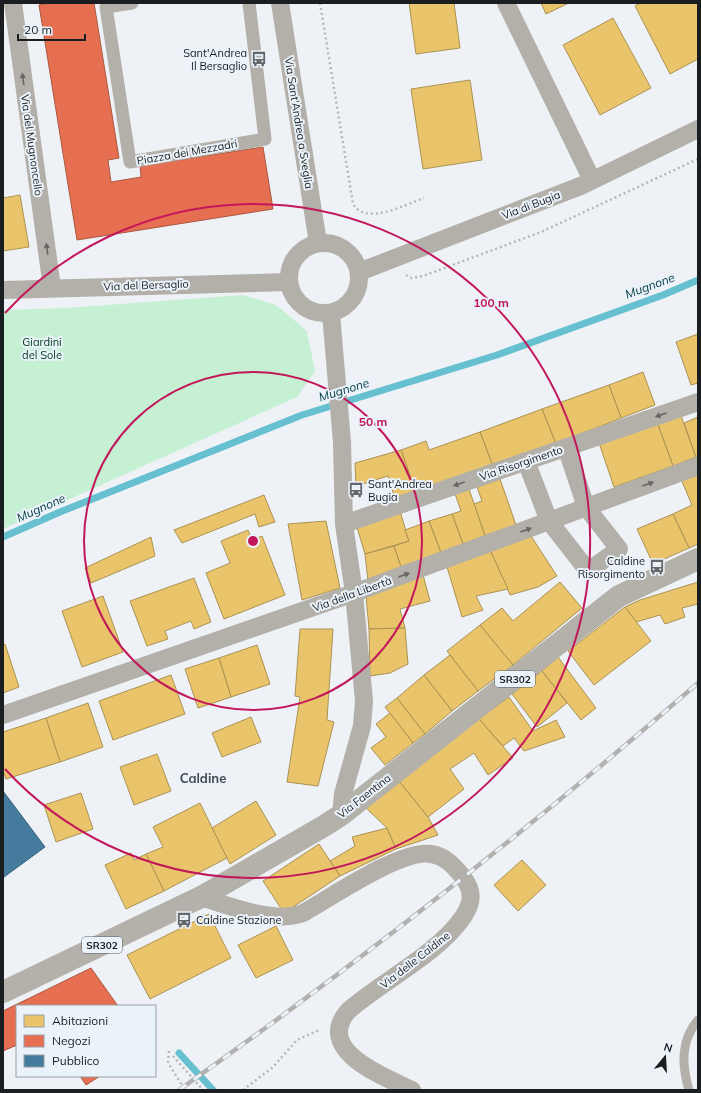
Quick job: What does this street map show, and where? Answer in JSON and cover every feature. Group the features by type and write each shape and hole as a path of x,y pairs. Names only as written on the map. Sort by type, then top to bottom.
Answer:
{"main road":[{"name":"Via Faentina","path":"3,992 201,897 341,815 619,596 698,559"}],"street":[{"name":"Via del Mugnoncello","path":"13,3 52,288"},
{"name":"Piazza dei Mezzadri","path":"132,3 106,7 130,162 265,139 249,3"},
{"name":"Via Sant'Andrea a Sveglia","path":"280,3 318,244"},
{"path":"506,3 592,180"},
{"name":"Via di Bugia","path":"359,272 592,180 698,129"},
{"path":"330,243 340,247 350,254 359,272 358,290 355,297 346,306 331,314 319,314 307,310 300,305 292,295 288,282 289,271 294,259 306,247 318,244 330,243"},
{"name":"Via del Bersaglio","path":"3,290 288,282"},
{"path":"331,314 342,442 344,524 354,594 364,701 362,726 343,794 341,815"},
{"name":"Via Risorgimento","path":"344,524 698,402"},
{"path":"526,461 549,521 588,571 619,549 586,507 566,447"},
{"name":"Via della Libertà","path":"3,715 354,594 698,466"},
{"name":"Via delle Caldine","path":"201,897 264,914 288,917 303,913 395,862 420,854 430,854 446,859 464,879 471,894 469,907 462,918 440,942 354,1006 344,1016"},
{"path":"344,1016 339,1028 340,1038 342,1045 351,1056 360,1064 412,1090"}],"lane":[{"path":"689,1090 684,1072 683,1057 689,1033 698,1020"}],"path":[{"path":"320,3 353,204 356,209 367,214 377,215 424,198"},
{"path":"404,274 410,278 423,276 541,232 698,159"},
{"path":"244,1090 273,1067 297,1040 324,1028 344,1016"},
{"path":"169,1051 168,1063 185,1090"},
{"path":"173,1056 203,1090"}],"green space":[{"name":"Giardini del Sole","path":"243,295 276,305 307,331 315,371 297,397 3,529 3,310 65,308"}],"building: Abitazioni":[{"path":"409,3 454,3 460,48 416,54"},
{"path":"541,3 569,3 546,14"},
{"path":"640,3 698,3 698,59 670,74 635,6"},
{"path":"613,18 651,88 600,115 563,45"},
{"path":"470,80 482,160 423,169 411,89"},
{"path":"20,195 29,247 3,251 3,198"},
{"path":"698,334 698,383 691,385 676,342"},
{"path":"643,372 655,405 621,418 609,385"},
{"path":"609,385 621,418 556,444 542,409"},
{"path":"542,409 556,444 494,469 480,432"},
{"path":"680,413 696,457 673,466 657,422"},
{"path":"698,417 698,457 696,457 684,423"},
{"path":"657,422 673,466 614,487 598,440"},
{"path":"480,432 494,469 417,496 401,450 426,441 429,450"},
{"path":"401,450 417,496 396,502 388,476 356,486 355,463"},
{"path":"698,472 698,544 689,548 673,514 692,505 681,479"},
{"path":"500,479 516,525 485,536 474,504 482,501 477,487"},
{"path":"469,489 485,536 463,544 452,514 461,511 455,494"},
{"path":"264,495 275,522 259,527 255,514 182,543 174,530"},
{"path":"400,511 409,541 365,554 356,524"},
{"path":"452,514 463,544 441,553 429,521"},
{"path":"673,514 689,548 653,564 637,529"},
{"path":"326,521 340,588 302,600 288,524"},
{"path":"429,521 441,553 401,567 394,546 409,541 405,530"},
{"path":"248,530 252,540 262,536 285,595 224,619 206,573 230,563 221,541"},
{"path":"531,536 557,576 538,587 510,595 490,550"},
{"path":"151,537 155,556 91,583 85,568"},
{"path":"394,546 401,567 368,581 365,554"},
{"path":"490,550 508,589 476,596 483,610 462,617 447,567"},
{"path":"423,575 430,601 400,609 405,628 369,629 366,596"},
{"path":"194,578 211,622 194,629 191,621 165,631 168,639 147,646 130,601"},
{"path":"560,582 582,608 513,665 480,625 502,608 513,621"},
{"path":"698,582 698,604 682,608 685,617 665,624 660,615 636,622 625,607 640,600"},
{"path":"103,596 123,652 82,667 62,611"},
{"path":"625,607 651,641 594,685 568,651"},
{"path":"480,625 513,665 478,691 447,651"},
{"path":"405,628 408,664 390,673 370,676 369,629"},
{"path":"300,629 333,629 327,720 334,722 318,786 287,782 300,697 295,696"},
{"path":"5,644 19,687 3,693 3,645"},
{"path":"257,645 270,684 231,697 219,658"},
{"path":"450,655 478,691 452,711 424,675"},
{"path":"558,657 596,708 581,720 542,671"},
{"path":"219,658 231,697 198,708 185,669"},
{"path":"542,671 567,703 537,727 512,694"},
{"path":"171,675 185,714 113,740 99,701"},
{"path":"424,675 452,711 425,734 397,698"},
{"path":"509,697 533,731 556,720 565,737 524,751 514,738 503,746 479,719"},
{"path":"397,698 425,734 413,743 385,707"},
{"path":"88,703 103,747 60,762 46,718"},
{"path":"390,713 413,743 385,765 371,748 386,737 376,724"},
{"path":"251,717 261,742 222,757 212,733"},
{"path":"46,718 60,762 6,779 3,770 3,732"},
{"path":"479,719 513,758 488,775 474,753 450,769 464,789 428,817 398,780"},
{"path":"157,754 171,791 134,805 120,767"},
{"path":"398,780 428,817 438,835 396,849 387,828 365,807"},
{"path":"81,793 93,829 56,842 44,805"},
{"path":"256,801 276,835 230,864 212,828"},
{"path":"200,803 227,858 164,891 146,854 163,847 153,827"},
{"path":"387,828 396,849 340,876 330,861 355,846 352,837"},
{"path":"319,844 340,876 284,913 263,881"},
{"path":"131,853 134,860 146,854 164,891 126,909 105,865"},
{"path":"522,860 546,885 518,911 494,885"},
{"path":"209,914 231,958 150,999 127,955"},
{"path":"276,926 293,960 256,978 238,945"}],"building: Negozi":[{"path":"49,3 94,3 119,158 108,160 111,182 141,177 140,166 263,147 273,209 77,240 39,5"},
{"path":"91,968 117,1005 16,1005 16,1045 3,1051 3,1011"},
{"path":"81,1077 98,1077 86,1085"}],"building: Pubblico":[{"path":"3,791 45,847 4,877 3,876"}],"waterway":[{"name":"Mugnone","path":"3,537 60,512 302,415 497,355 663,295 698,280"},
{"path":"179,1053 213,1090"}],"railway":[{"path":"179,1090 313,993 444,893 508,842 698,683"}],"place":[{"name":"Sant'Andrea Il Bersaglio","path":"259,59"},
{"name":"Sant'Andrea Bugia","path":"356,490"},
{"name":"Caldine Risorgimento","path":"657,567"},
{"name":"Caldine Stazione","path":"184,920"}],"district":[{"name":"Caldine","path":"203,778"}]}
